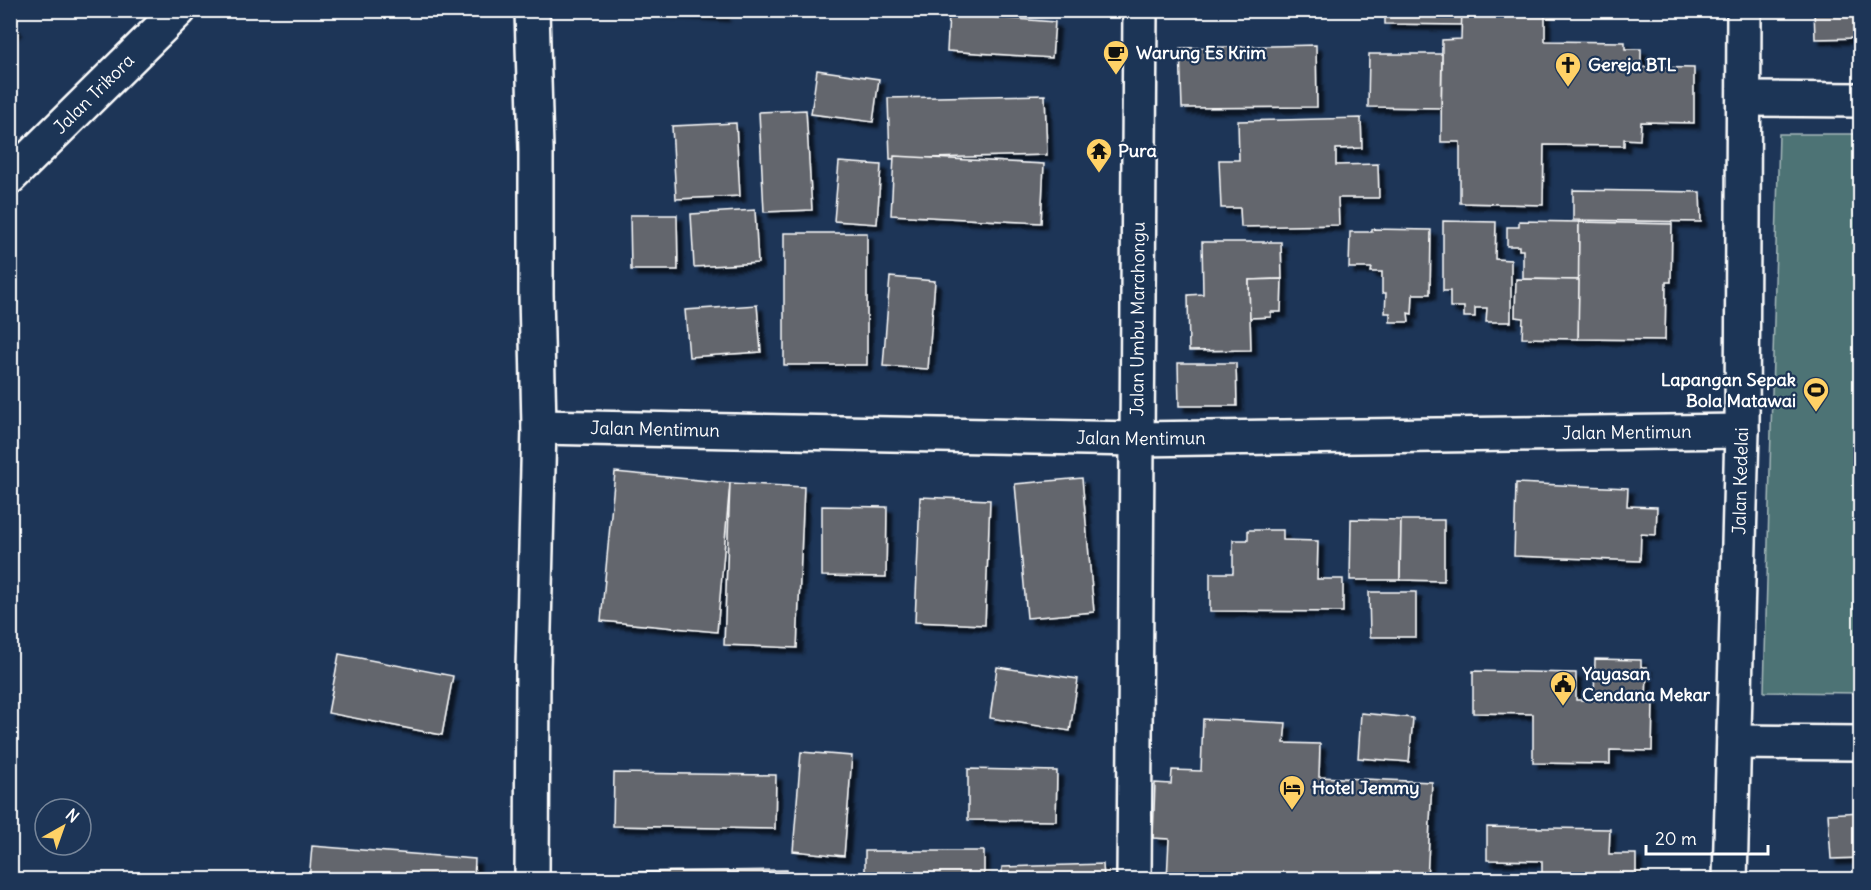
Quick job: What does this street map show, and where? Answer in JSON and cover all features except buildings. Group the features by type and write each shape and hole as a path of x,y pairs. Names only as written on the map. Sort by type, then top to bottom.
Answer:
{"street":[{"name":"Jalan Trikora","path":"10,177 179,10"},
{"path":"532,10 539,427 533,668 532,879"},
{"name":"Jalan Umbu Marahongu","path":"1134,879 1140,10"},
{"name":"Jalan Kedelai","path":"1730,879 1742,431 1744,10"},
{"path":"1745,99 1860,100"},
{"name":"Jalan Mentimun","path":"539,427 1137,439 1742,431"},
{"path":"1734,742 1860,743"}],"green space":[{"name":"Lapangan Sepak Bola Matawai","path":"1779,134 1860,134 1860,693 1764,692"}],"place":[{"name":"Warung Es Krim","path":"1116,76"},
{"name":"Gereja BTL","path":"1568,88"},
{"name":"Pura","path":"1099,174"},
{"name":"Lapangan Sepak Bola Matawai","path":"1816,413"},
{"name":"Yayasan Cendana Mekar","path":"1563,707"},
{"name":"Hotel Jemmy","path":"1292,811"}]}
